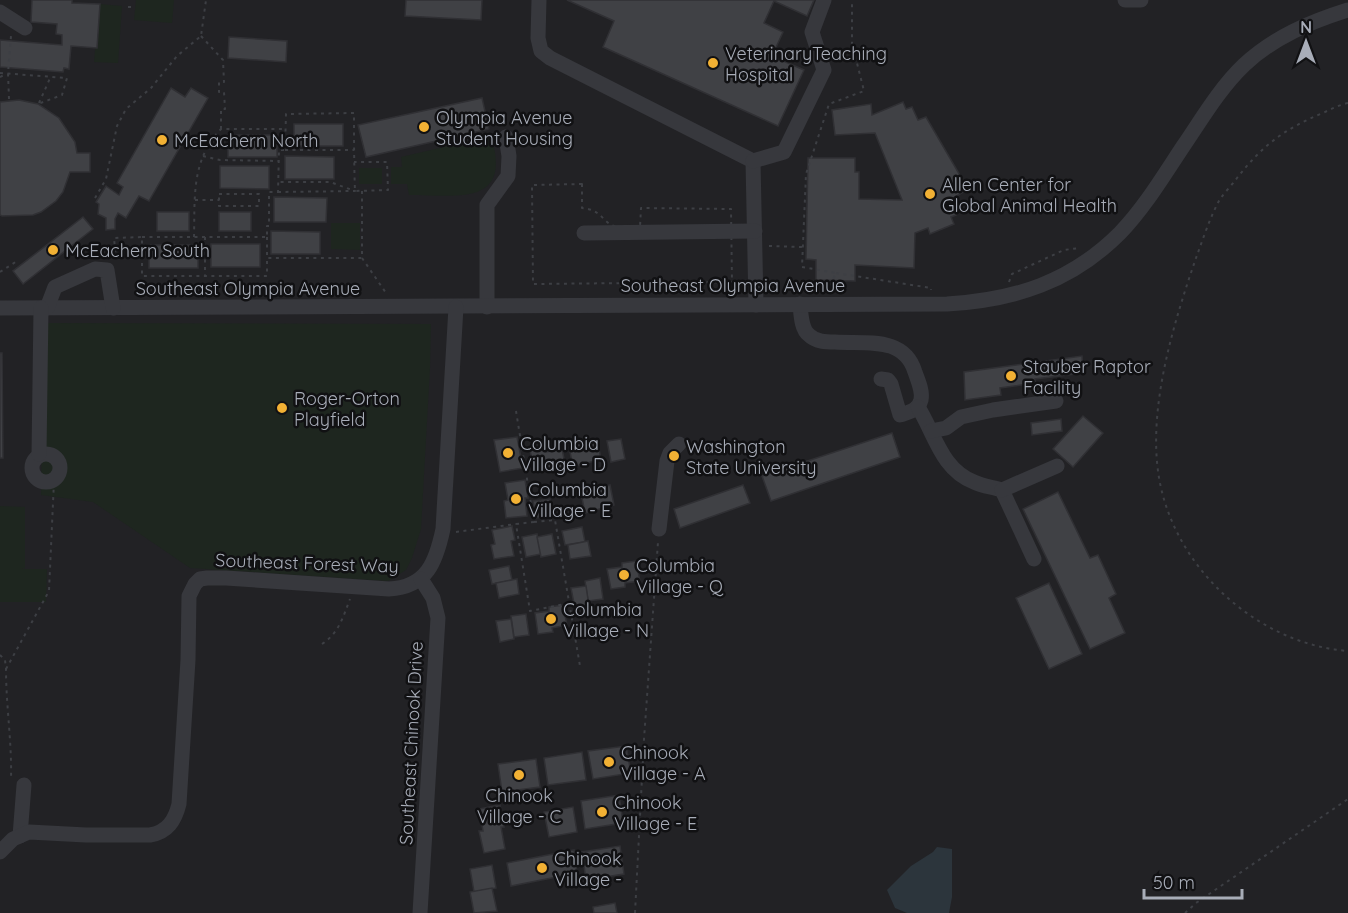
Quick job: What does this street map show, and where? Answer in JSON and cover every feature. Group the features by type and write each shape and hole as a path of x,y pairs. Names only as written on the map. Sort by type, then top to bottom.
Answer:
{"street":[{"path":"539,0 539,44 541,51 550,58 753,161 784,152 824,70 812,32 824,0"},
{"path":"1125,0 1141,0"},
{"name":"Southeast Olympia Avenue","path":"0,308 947,304 985,301 1033,290 1085,263 1120,232 1150,194 1215,98 1246,64 1294,30 1348,10"},
{"path":"0,12 25,28"},
{"path":"487,307 487,205 508,176 509,156 506,137"},
{"path":"753,161 756,305"},
{"path":"584,233 755,231"},
{"path":"39,454 44,308 56,288 95,269 107,270 113,308"},
{"path":"800,304 801,319 810,336 826,342 887,345 899,348 906,354 914,367 922,393 918,407 900,415 891,384 888,380 881,379"},
{"name":"Southeast Forest Way","path":"2,845 29,832 150,835 160,833 173,820 179,804 188,660 189,596 200,579 226,578 398,588 421,579 428,571 441,540 446,500 456,307"},
{"path":"931,430 946,428 961,417 982,412 1056,401"},
{"path":"918,407 942,455 956,472 973,482 1002,490 1057,466"},
{"path":"659,528 667,461 670,453 679,444"},
{"path":"39,454 54,455 59,460 59,475 54,481 39,481 33,475 33,459 39,454"},
{"path":"1002,490 1034,559"},
{"name":"Southeast Chinook Drive","path":"420,913 438,618 433,598 421,579"},
{"path":"17,783 20,836"}],"path":[{"path":"95,198 106,179 117,126 126,109 158,81 177,57 201,36 206,0"},
{"path":"852,0 852,43 864,91 829,104 806,174 802,267 932,288 931,293 938,293"},
{"path":"128,7 135,8"},
{"path":"194,237 196,176 203,156 221,129 221,109 225,109 224,92 219,92 219,82 224,81 223,60 201,36"},
{"path":"0,73 51,76 67,78 62,95 38,104 51,76"},
{"path":"0,77 8,73"},
{"path":"8,73 9,99"},
{"path":"1348,103 1295,125 1256,154 1221,199 1185,291 1161,389 1156,435 1158,472 1168,510 1198,568 1243,612 1274,630 1306,643 1348,651"},
{"path":"285,150 286,114 354,113 355,191"},
{"path":"221,129 285,129"},
{"path":"278,192 279,150 354,150"},
{"path":"203,156 220,160 279,161"},
{"path":"142,237 142,276 267,276 269,192 330,193 388,190 387,162 354,162"},
{"path":"278,182 330,182 355,191"},
{"path":"330,182 330,193"},
{"path":"362,190 362,258 386,293"},
{"path":"219,194 259,194 259,207 219,207 219,200 219,194"},
{"path":"195,200 219,200"},
{"path":"205,237 205,276"},
{"path":"114,238 267,237"},
{"path":"766,246 803,248"},
{"path":"1007,286 1012,274 1064,250 1081,248"},
{"path":"267,258 362,258"},
{"path":"0,272 17,261"},
{"path":"825,297 836,273"},
{"path":"516,411 534,522"},
{"path":"6,669 49,591 54,481"},
{"path":"441,540 452,540 453,533 555,520 580,666"},
{"path":"516,524 530,611 570,603"},
{"path":"635,913 644,739 659,528"},
{"path":"322,644 332,637 340,625 356,586"},
{"path":"0,656 4,660 6,669 9,731 17,783"},
{"path":"1185,913 1196,903 1348,799"}],"shaded area":[{"name":"Washington State University","path":"0,0 1348,0 1348,913 0,913"},
{"path":"136,0 174,0 172,23 134,20"},
{"path":"99,4 122,6 118,63 94,62"},
{"path":"491,136 496,159 494,175 487,186 476,192 445,196 409,195 407,184 391,184 391,167 402,167 401,157"},
{"path":"359,168 382,168 382,184 359,184"},
{"path":"331,223 360,223 360,250 331,249"},
{"name":"Roger-Orton Playfield","path":"44,323 431,324 421,529 406,570 388,581 190,568 93,502 41,495"},
{"path":"0,506 25,507 25,568 22,569 47,569 46,602 0,602"},
{"path":"937,847 952,849 952,897 949,913 907,913 895,908 887,890 911,866"}],"building":[{"path":"32,0 72,0 72,3 100,4 97,48 71,46 69,69 64,68 63,72 0,67 0,40 62,45 62,35 56,34 57,24 31,22"},
{"path":"406,0 482,0 481,20 405,16"},
{"name":"VeterinaryTeaching Hospital","path":"567,0 814,0 807,16 774,1 764,23 783,32 772,56 804,70 778,126 603,47 614,21"},
{"path":"229,37 287,41 286,62 228,58"},
{"name":"McEachern North","path":"171,88 185,97 191,88 208,98 149,201 139,196 126,218 118,213 115,219 115,229 106,230 106,218 98,214 99,204 96,202 106,186 119,195 123,187 117,183"},
{"name":"Olympia Avenue Student Housing","path":"482,98 489,129 366,157 358,125"},
{"path":"19,100 38,104 59,118 75,142 77,153 90,153 90,172 70,172 63,192 56,201 41,212 33,215 2,216 0,215 0,102"},
{"name":"Allen Center for Global Animal Health","path":"903,102 906,109 912,107 918,120 926,117 968,189 950,200 956,215 951,217 954,224 930,234 928,228 915,233 914,268 855,265 855,281 816,280 816,260 806,259 808,158 855,158 855,172 859,172 859,199 902,200 875,133 835,135 832,110 871,104 872,115"},
{"path":"294,124 343,124 343,146 294,146"},
{"path":"228,135 277,135 277,157 228,157"},
{"path":"285,156 334,157 334,179 285,179"},
{"path":"220,166 269,166 269,189 220,188"},
{"path":"274,197 327,198 326,222 274,222"},
{"path":"157,212 189,212 189,231 157,231"},
{"path":"219,212 251,212 251,231 219,231"},
{"name":"McEachern South","path":"83,217 93,229 23,284 13,271"},
{"path":"271,231 320,232 320,254 271,254"},
{"path":"211,244 260,244 260,267 211,267"},
{"path":"149,245 198,245 198,268 149,268"},
{"path":"0,353 2,353 3,458 0,458"},
{"name":"Stauber Raptor Facility","path":"1082,356 1083,373 1035,379 1035,383 1000,388 1001,395 965,400 964,372"},
{"path":"1083,416 1103,433 1073,467 1053,449"},
{"path":"1061,419 1062,431 1032,435 1031,423"},
{"path":"892,433 900,457 771,501 762,476"},
{"name":"Columbia Village - D","path":"517,437 523,468 500,472 494,440"},
{"path":"597,439 601,459 573,467 569,447"},
{"path":"621,439 625,459 611,462 607,441"},
{"path":"545,448 546,452 562,449 566,468 534,471 530,450"},
{"name":"Columbia Village - E","path":"525,480 528,498 525,498 527,516 506,518 504,501 508,500 505,483"},
{"path":"610,485 614,505 585,513 581,493"},
{"path":"743,485 750,503 680,528 674,509"},
{"path":"1058,492 1090,558 1098,555 1116,594 1109,598 1125,633 1090,649 1023,509"},
{"path":"550,499 553,516 536,518 533,501"},
{"path":"512,526 515,540 511,541 514,556 494,559 491,545 495,544 492,530"},
{"path":"582,527 585,542 565,545 562,531"},
{"path":"537,534 541,554 526,557 522,537"},
{"path":"552,534 556,554 541,557 537,537"},
{"path":"588,541 591,556 570,559 568,545"},
{"name":"Columbia Village - Q","path":"636,561 640,581 625,583 625,587 611,589 607,569 622,567 622,563"},
{"path":"509,566 512,580 492,584 489,570"},
{"path":"600,578 603,599 588,601 585,581"},
{"path":"517,579 519,594 499,598 496,583"},
{"path":"1049,583 1082,654 1049,669 1016,598"},
{"path":"586,586 589,606 575,609 571,588"},
{"name":"Columbia Village - N","path":"563,605 567,625 552,628 553,632 538,634 535,613 549,611 549,607"},
{"path":"526,614 529,635 514,637 511,616"},
{"path":"511,619 514,639 500,642 496,621"},
{"name":"Chinook Village - A","path":"626,746 631,773 593,779 588,751"},
{"path":"582,752 586,780 548,785 544,758"},
{"name":"Chinook Village - C","path":"536,759 540,787 502,792 498,764"},
{"name":"Chinook Village - E","path":"619,795 623,823 585,829 581,801"},
{"path":"500,805 505,849 484,853 479,831 483,831 479,809"},
{"path":"573,807 577,832 549,837 544,812"},
{"path":"620,846 624,874 586,880 582,852"},
{"name":"Chinook Village -","path":"574,850 577,873 511,886 507,863"},
{"path":"492,865 496,888 474,892 470,869"},
{"path":"492,888 497,911 474,913 470,892"},
{"path":"615,903 617,913 594,913 593,907"}],"place":[{"name":"VeterinaryTeaching Hospital","path":"713,63"},
{"name":"Olympia Avenue Student Housing","path":"424,127"},
{"name":"McEachern North","path":"162,140"},
{"name":"Allen Center for Global Animal Health","path":"930,194"},
{"name":"McEachern South","path":"53,250"},
{"name":"Stauber Raptor Facility","path":"1011,376"},
{"name":"Roger-Orton Playfield","path":"282,408"},
{"name":"Columbia Village - D","path":"508,453"},
{"name":"Washington State University","path":"674,456"},
{"name":"Columbia Village - E","path":"516,499"},
{"name":"Columbia Village - Q","path":"624,575"},
{"name":"Columbia Village - N","path":"551,619"},
{"name":"Chinook Village - A","path":"609,762"},
{"name":"Chinook Village - C","path":"519,775"},
{"name":"Chinook Village - E","path":"602,812"},
{"name":"Chinook Village -","path":"542,868"}]}
